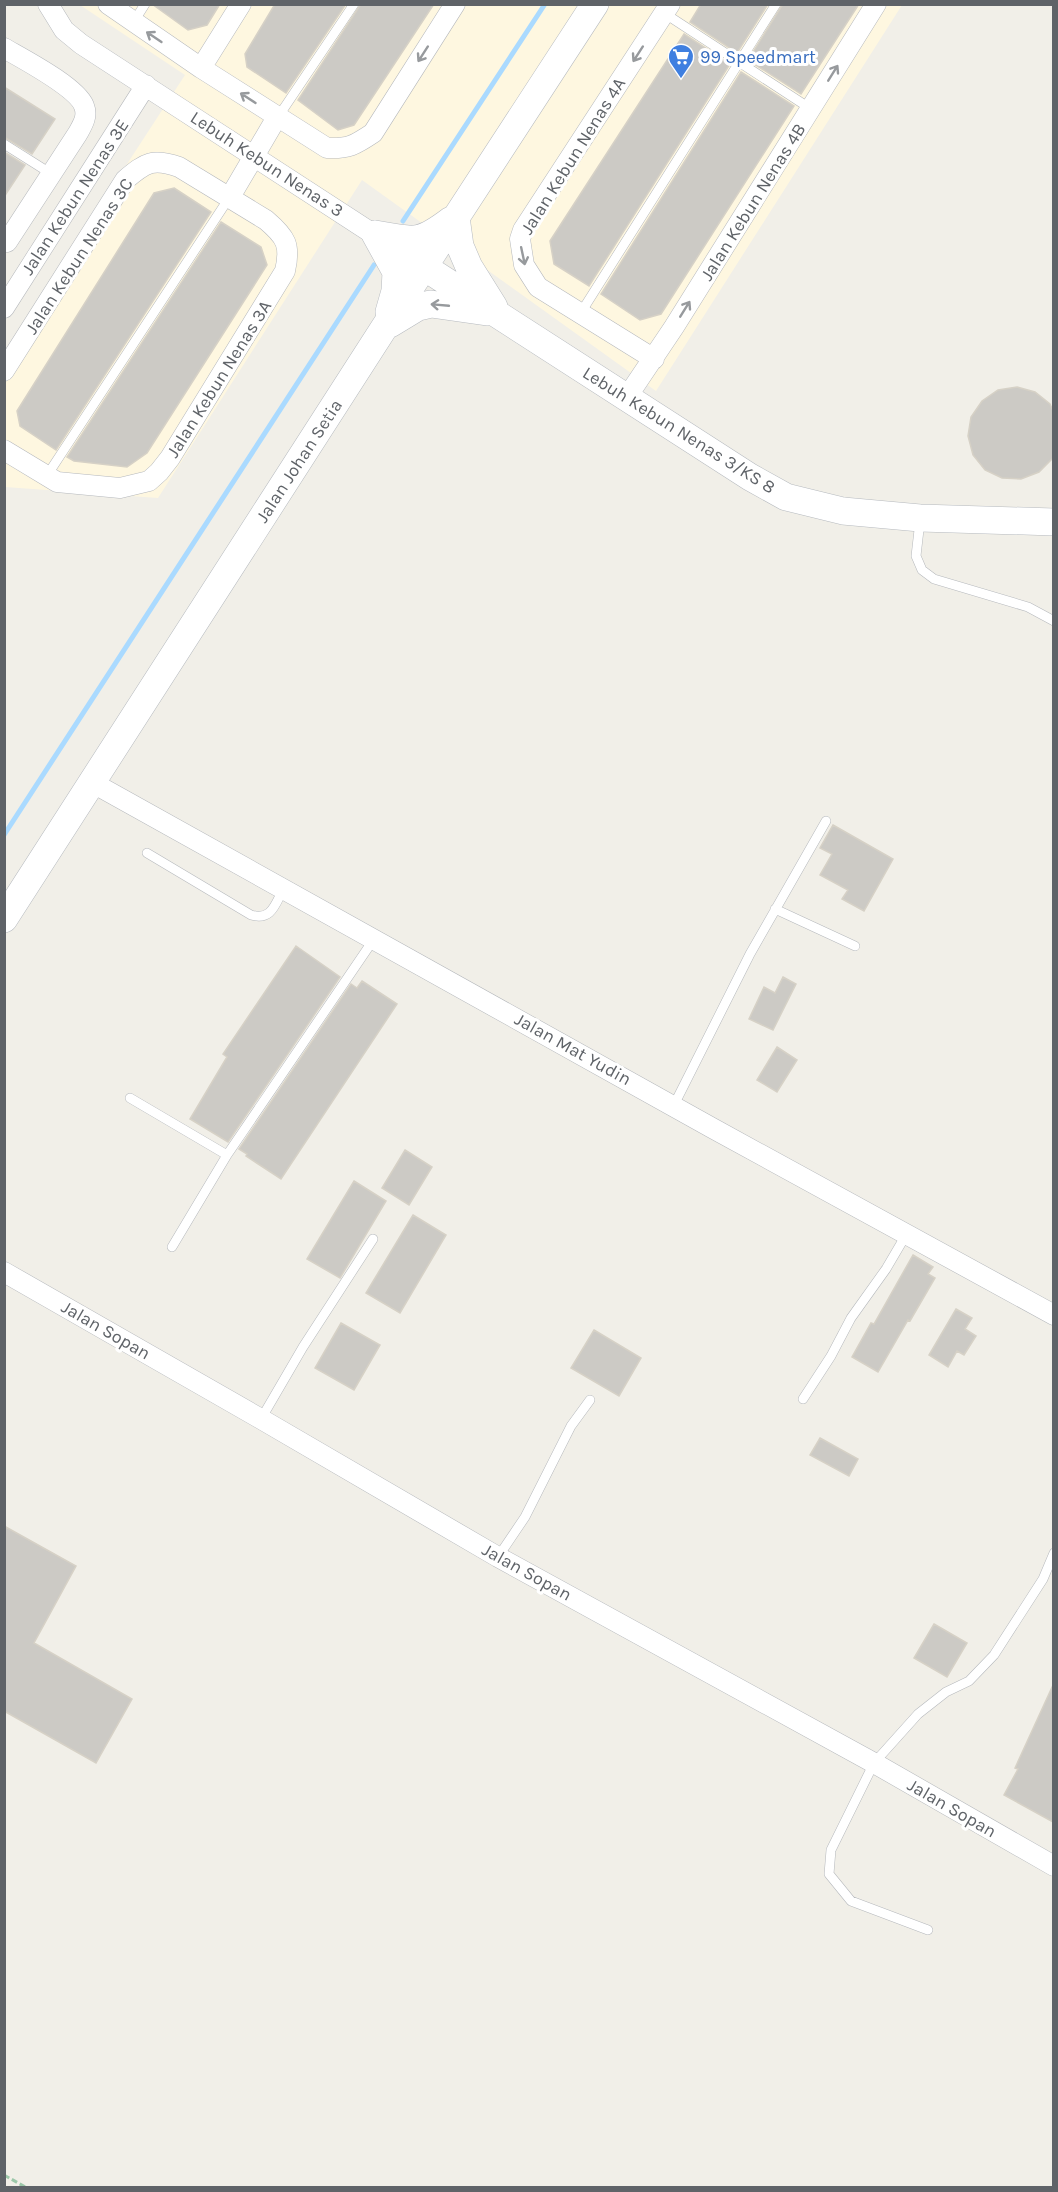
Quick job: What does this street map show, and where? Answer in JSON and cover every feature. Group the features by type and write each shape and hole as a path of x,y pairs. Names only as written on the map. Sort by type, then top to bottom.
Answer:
{"main road":[{"name":"Jalan Johan Setia","path":"4,919 595,4"},
{"path":"375,234 409,240 429,237 456,217 460,246 469,267 497,314"},
{"path":"375,234 396,272 395,291 384,328"},
{"name":"Lebuh Kebun Nenas 3","path":"424,267 497,314"},
{"path":"384,328 418,307 431,304 497,314"},
{"name":"Lebuh Kebun Nenas 3/KS 8","path":"497,314 750,477 786,496 843,511 920,518 1053,522"}],"street":[{"name":"Lebuh Kebun Nenas 3","path":"48,4 64,30 81,44 424,267"},
{"path":"108,4 201,68 327,148 346,149 373,132 455,4"},
{"path":"201,68 241,4"},
{"name":"Jalan Kebun Nenas 4B","path":"627,397 654,359 876,4"},
{"name":"Jalan Kebun Nenas 4A","path":"654,359 538,286 524,265 520,239 523,230 667,9"},
{"path":"4,48 70,89 80,98 85,107 86,117 78,133 6,241 35,259"},
{"name":"Jalan Kebun Nenas 3E","path":"4,308 146,86"},
{"path":"230,197 278,117"},
{"name":"Jalan Kebun Nenas 3C","path":"4,371 125,180 137,170 150,162 163,162 179,167 230,197"},
{"name":"Jalan Kebun Nenas 3A","path":"46,477 57,482 120,488 149,481 170,458 285,271 289,254 279,231 230,197"},
{"path":"4,450 46,477"},
{"name":"Jalan Mat Yudin","path":"93,783 1053,1315"},
{"name":"Jalan Sopan","path":"4,1272 498,1557 874,1763 1053,1866"}],"lane":[{"path":"133,22 145,4"},
{"path":"278,117 354,4"},
{"path":"580,314 776,4"},
{"path":"667,9 739,63 811,110"},
{"path":"4,144 50,173"},
{"path":"46,477 230,197"},
{"path":"920,518 916,556 922,570 934,579 1028,607 1053,621"},
{"path":"674,1105 775,909 826,821"},
{"path":"147,853 251,915 266,917 284,888"},
{"path":"775,909 855,946"},
{"path":"172,1247 226,1155 374,939"},
{"path":"130,1098 226,1155"},
{"path":"803,1399 831,1356 851,1318 886,1269 906,1235"},
{"path":"261,1419 303,1347 373,1239"},
{"path":"498,1557 525,1517 571,1426 590,1400"},
{"path":"928,1930 851,1901 829,1874 831,1850 874,1763 918,1714 946,1692 969,1681 994,1655 1043,1579 1053,1553"}],"path":[{"path":"4,2175 27,2187"}],"shaded area":[{"path":"80,5 902,5 656,391 362,180 158,498 5,487 4,353 185,75"}],"building":[{"path":"152,4 220,4 207,25 188,30"},
{"path":"275,4 346,4 286,93 247,67 245,54"},
{"path":"361,4 434,4 354,125 338,130 298,100"},
{"path":"701,4 768,4 737,53 690,22"},
{"path":"783,4 859,4 801,94 748,60"},
{"path":"684,34 730,64 589,286 554,264 550,241"},
{"path":"741,72 794,106 661,314 640,320 601,294"},
{"path":"4,87 55,119 32,154 4,137"},
{"path":"4,152 25,165 4,197"},
{"path":"174,188 211,212 56,450 20,426 17,411 154,193"},
{"path":"221,222 261,247 267,265 147,453 127,467 74,461 67,457"},
{"path":"1017,387 1035,392 1050,404 1053,411 1053,458 1039,472 1021,479 1002,478 985,470 973,455 968,436 971,417 982,401 998,390"},
{"path":"833,825 893,859 864,911 842,899 848,890 820,875 832,854 820,848"},
{"path":"296,946 340,977 228,1142 190,1119 227,1057 223,1054"},
{"path":"783,977 796,984 773,1030 749,1019 764,987 775,993"},
{"path":"362,981 397,1004 281,1179 239,1149 351,984 357,988"},
{"path":"777,1047 797,1060 777,1092 757,1080"},
{"path":"405,1150 432,1167 409,1205 382,1188"},
{"path":"354,1181 386,1201 340,1278 307,1259"},
{"path":"413,1215 446,1235 400,1313 366,1293"},
{"path":"913,1255 933,1267 928,1274 935,1278 878,1372 852,1357 871,1323 874,1324"},
{"path":"956,1309 972,1318 965,1329 976,1336 964,1355 957,1351 948,1367 929,1355"},
{"path":"341,1323 380,1345 354,1390 315,1368"},
{"path":"594,1330 641,1358 619,1396 571,1368"},
{"path":"820,1438 858,1459 849,1476 810,1455"},
{"path":"4,1526 76,1566 34,1643 132,1699 96,1763 4,1711"},
{"path":"934,1624 967,1643 947,1677 914,1658"},
{"path":"1053,1685 1053,1822 1004,1795 1018,1769 1015,1768"}],"waterway":[{"path":"403,221 545,4"},
{"path":"4,835 374,265"}],"place":[{"name":"99 Speedmart","path":"681,80"}]}
